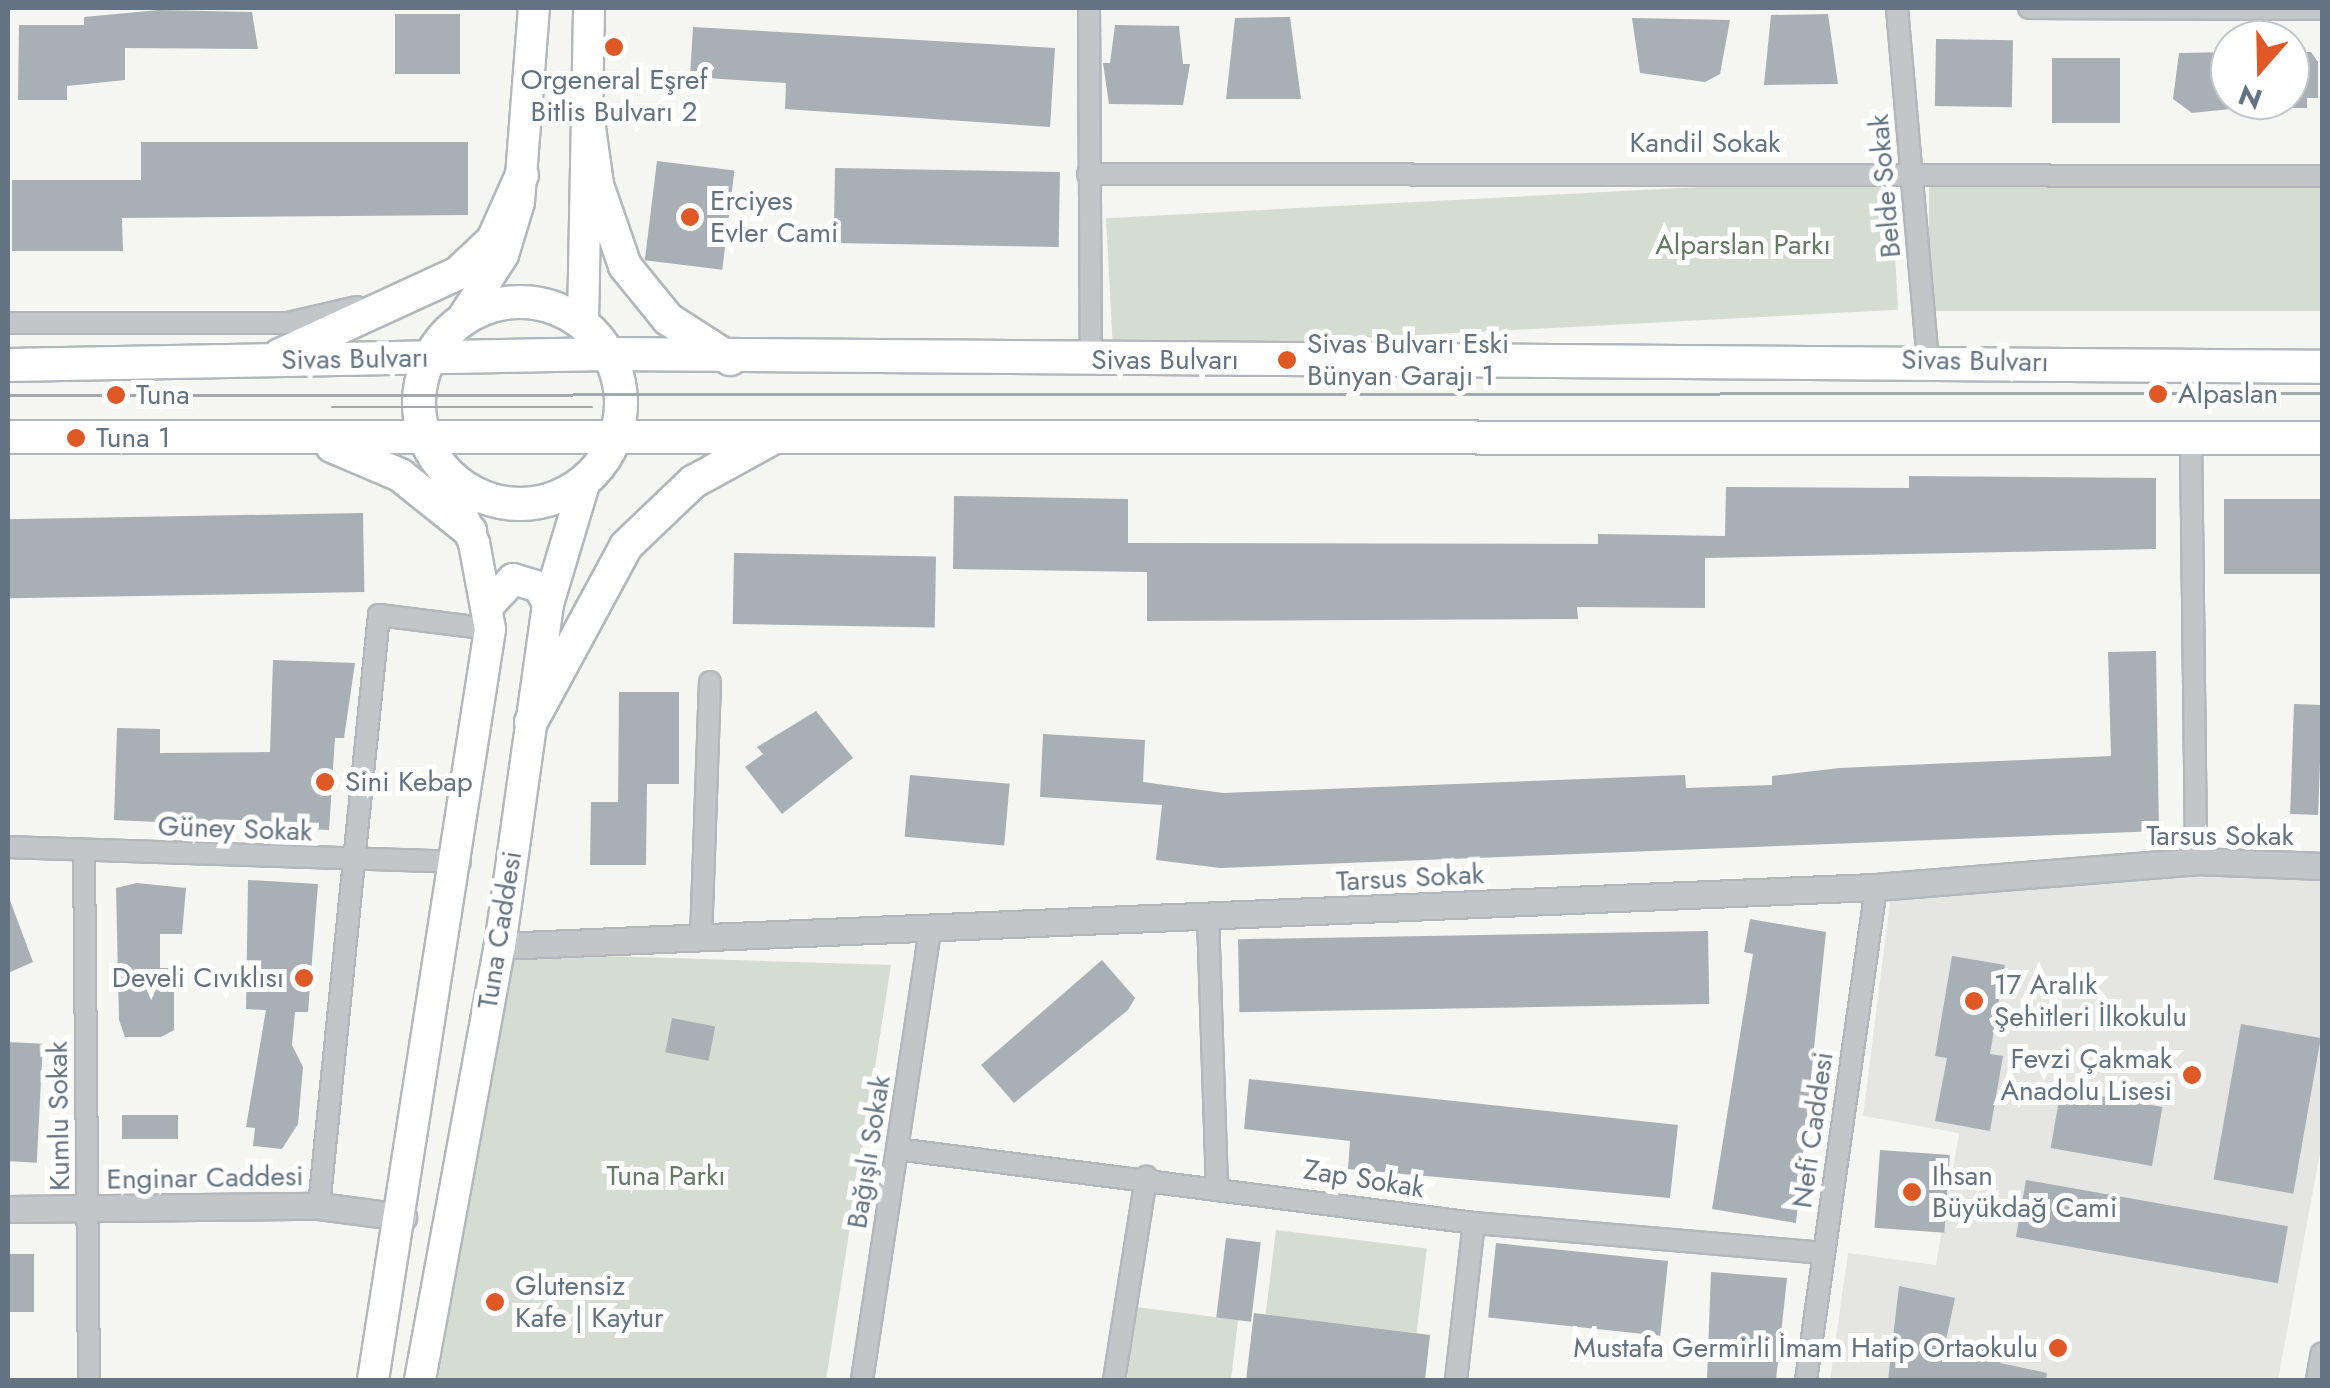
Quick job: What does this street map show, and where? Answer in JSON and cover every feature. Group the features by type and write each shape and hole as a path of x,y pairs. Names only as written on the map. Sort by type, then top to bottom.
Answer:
{"highway":[{"path":"584,92 597,185 625,266 668,319 734,361"},
{"path":"266,360 418,293 493,240 522,175"},
{"path":"526,302 583,324 610,354 621,392 616,438 585,481 555,498 503,503 443,469 425,439 418,392 428,358 462,320 526,302"},
{"name":"Sivas Bulvarı","path":"8,365 610,354 734,361 1928,360 2322,367"},
{"path":"531,722 626,546 693,482 781,436"},
{"path":"8,438 2322,438"},
{"path":"299,438 400,474 470,530"}],"main road":[{"path":"462,320 503,255 522,175 534,8"},
{"path":"583,324 584,92 589,8"},
{"name":"Tuna Caddesi","path":"374,1380 460,862 488,618 470,530 443,469"},
{"name":"Tuna Caddesi","path":"420,1380 500,946 548,604 585,481"},
{"path":"488,618 514,579 539,587 548,604"}],"street":[{"path":"1089,8 1091,360"},
{"name":"Belde Sokak","path":"1897,8 1928,360"},
{"path":"2028,8 2322,9"},
{"name":"Kandil Sokak","path":"1088,174 1911,170 2322,176"},
{"path":"8,323 288,324 418,293"},
{"path":"2191,438 2196,861"},
{"path":"319,1206 379,615 488,618"},
{"path":"700,939 710,682"},
{"name":"Güney Sokak","path":"8,848 460,862"},
{"name":"Kumlu Sokak","path":"84,850 88,1380"},
{"name":"Tarsus Sokak","path":"500,946 930,931 1876,887 2196,861 2322,866"},
{"name":"Nefi Caddesi","path":"1806,1380 1876,887"},
{"path":"1208,917 1217,1185"},
{"name":"Bağışlı Sokak","path":"862,1380 930,931"},
{"name":"Zap Sokak","path":"897,1149 1217,1185 1474,1223 1824,1254"},
{"path":"1114,1380 1146,1177"},
{"name":"Enginar Caddesi","path":"8,1210 319,1206 403,1217"},
{"path":"1456,1380 1474,1223"},
{"path":"2317,1380 2322,1354"}],"shaded area":[{"path":"2322,862 2322,1142 2278,1380 1830,1380 1848,1253 1936,1265 1959,1133 1863,1116 1892,886"}],"green space":[{"name":"Alparslan Parkı","path":"1891,177 1898,310 1113,351 1106,218"},
{"path":"1929,187 2322,187 2322,311 1929,311"},
{"name":"Tuna Parkı","path":"513,953 891,965 826,1380 438,1380"},
{"path":"1276,1230 1427,1249 1417,1333 1266,1314"},
{"path":"1136,1307 1238,1320 1231,1380 1127,1380"}],"building":[{"path":"159,10 252,12 258,49 125,48 125,80 67,86 67,100 18,100 19,25 84,25 84,17"},
{"path":"395,14 460,14 460,74 395,74"},
{"path":"1828,14 1838,84 1764,85 1771,15"},
{"path":"1290,17 1301,99 1226,99 1235,18"},
{"path":"1632,18 1730,20 1720,74 1705,82 1640,73"},
{"path":"1115,25 1179,26 1183,64 1190,64 1183,105 1109,104 1103,63 1110,63"},
{"path":"693,27 1055,48 1050,127 785,109 786,83 690,77"},
{"path":"1936,39 2013,40 2012,107 1935,106"},
{"path":"2210,52 2210,111 2192,113 2173,99 2179,53"},
{"path":"2310,52 2318,62 2318,98 2310,98"},
{"path":"2052,58 2120,58 2120,123 2052,123"},
{"path":"141,142 468,142 468,215 122,218 123,251 12,251 12,180 141,180"},
{"name":"Erciyes Evler Cami","path":"657,161 734,171 722,270 645,260"},
{"path":"835,168 1060,172 1059,247 834,243"},
{"path":"1909,476 2156,478 2156,549 1705,558 1705,608 1577,607 1578,619 1147,621 1147,572 953,569 954,496 1128,499 1128,543 1598,544 1598,534 1725,536 1726,487 1909,488"},
{"path":"2224,499 2322,499 2322,574 2224,574"},
{"path":"363,513 364,592 9,598 8,519"},
{"path":"734,553 936,557 935,628 733,624"},
{"path":"2156,651 2159,831 1220,868 1156,860 1162,805 1040,797 1043,734 1145,740 1143,782 1223,793 1685,775 1686,788 1772,785 1772,776 1839,768 2111,756 2108,652"},
{"path":"273,660 355,663 344,738 335,738 329,830 114,820 117,728 160,729 160,753 270,752"},
{"path":"619,692 679,692 679,784 647,784 646,865 590,865 591,802 618,802"},
{"path":"2294,704 2322,705 2318,815 2290,814"},
{"path":"816,711 853,758 782,814 745,767 763,754 757,747"},
{"path":"910,775 1010,784 1004,845 905,837"},
{"path":"248,880 318,884 308,1012 295,1012 292,1045 303,1067 298,1124 282,1149 253,1146 255,1128 246,1127 266,1010 246,1009"},
{"path":"137,883 186,888 182,934 160,934 160,968 174,968 174,1030 161,1037 125,1037 119,1020 116,888"},
{"path":"8,895 33,962 8,973"},
{"path":"1750,919 1826,932 1796,1223 1712,1209 1753,954 1744,952"},
{"path":"1708,931 1709,1004 1239,1012 1238,939"},
{"path":"1952,956 2005,965 1990,1054 2003,1056 1990,1131 1935,1121 1947,1058 1935,1056"},
{"path":"1102,960 1135,998 1128,1010 1014,1103 981,1065"},
{"path":"672,1018 715,1026 709,1061 665,1052"},
{"path":"2241,1024 2321,1038 2293,1194 2214,1180"},
{"path":"8,1042 43,1044 37,1163 8,1161"},
{"path":"1249,1079 1678,1125 1670,1198 1348,1169 1350,1141 1244,1129"},
{"path":"2061,1089 2162,1107 2152,1166 2051,1148"},
{"path":"122,1115 178,1115 178,1139 122,1139"},
{"name":"Ihsan Büyükdağ Cami","path":"1880,1150 1950,1155 1944,1233 1875,1228"},
{"path":"2026,1180 2288,1226 2278,1283 2016,1237"},
{"path":"1226,1238 1261,1242 1251,1322 1216,1317"},
{"path":"1496,1243 1668,1261 1660,1336 1488,1318"},
{"path":"8,1254 34,1254 34,1312 8,1312"},
{"path":"1711,1272 1787,1278 1776,1380 1707,1380"},
{"path":"1899,1286 1955,1298 1946,1340 2002,1352 2000,1363 2047,1373 2046,1380 1888,1380"},
{"path":"1254,1313 1430,1335 1425,1380 1246,1380"}],"tram line":[{"path":"8,395 2322,393"},
{"path":"332,407 592,407"}],"place":[{"name":"Orgeneral Eşref Bitlis Bulvarı 2","path":"614,47"},
{"name":"Erciyes Evler Cami","path":"690,217"},
{"name":"Sivas Bulvarı Eski Bünyan Garajı 1","path":"1287,360"},
{"name":"Alpaslan","path":"2158,394"},
{"name":"Tuna","path":"116,395"},
{"name":"Tuna 1","path":"76,438"},
{"name":"Sini Kebap","path":"325,782"},
{"name":"Develi Cıvıklısı","path":"304,978"},
{"name":"17 Aralık Şehitleri İlkokulu","path":"1974,1001"},
{"name":"Fevzi Çakmak Anadolu Lisesi","path":"2192,1075"},
{"name":"Ihsan Büyükdağ Cami","path":"1912,1192"},
{"name":"Glutensiz Kafe | Kaytur","path":"495,1302"},
{"name":"Mustafa Germirli İmam Hatip Ortaokulu","path":"2058,1348"}]}
